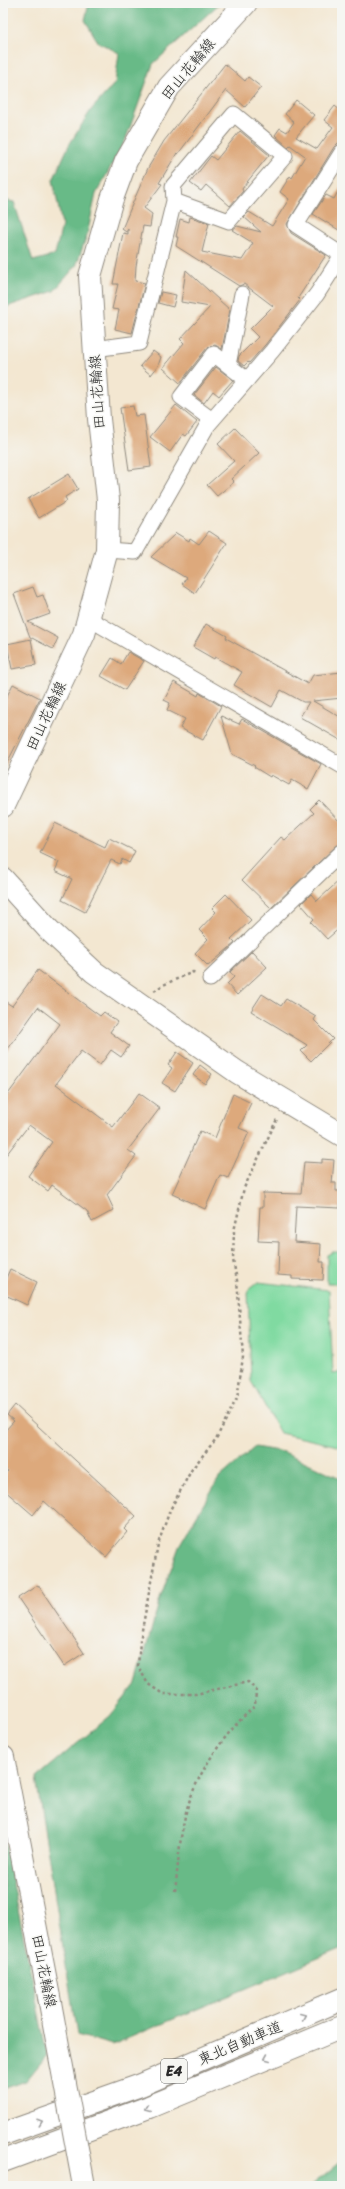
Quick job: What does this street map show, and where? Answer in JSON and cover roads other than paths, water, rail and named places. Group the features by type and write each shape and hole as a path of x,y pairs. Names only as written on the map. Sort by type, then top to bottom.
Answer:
{"main road":[{"name":"田山花輪線","path":"3,806 84,634 106,550 108,500 99,418 90,276 112,199 126,161 169,87 246,3"},
{"path":"3,879 50,930 94,972 237,1072 286,1100 342,1135"},
{"name":"田山花輪線","path":"3,1757 84,2186"},
{"name":"東北自動車道","path":"3,2134 141,2084 342,2000"},
{"name":"東北自動車道","path":"3,2161 149,2107 342,2027"}],"street":[{"path":"94,349 139,343 174,201 173,186 234,114 285,156 229,221 174,201"},
{"path":"106,550 135,552 207,426 318,294 342,255 296,225 342,152"},
{"path":"228,365 242,294"},
{"path":"212,420 181,397 214,354 247,380"},
{"path":"88,618 342,766"},
{"path":"210,979 342,852"}]}
